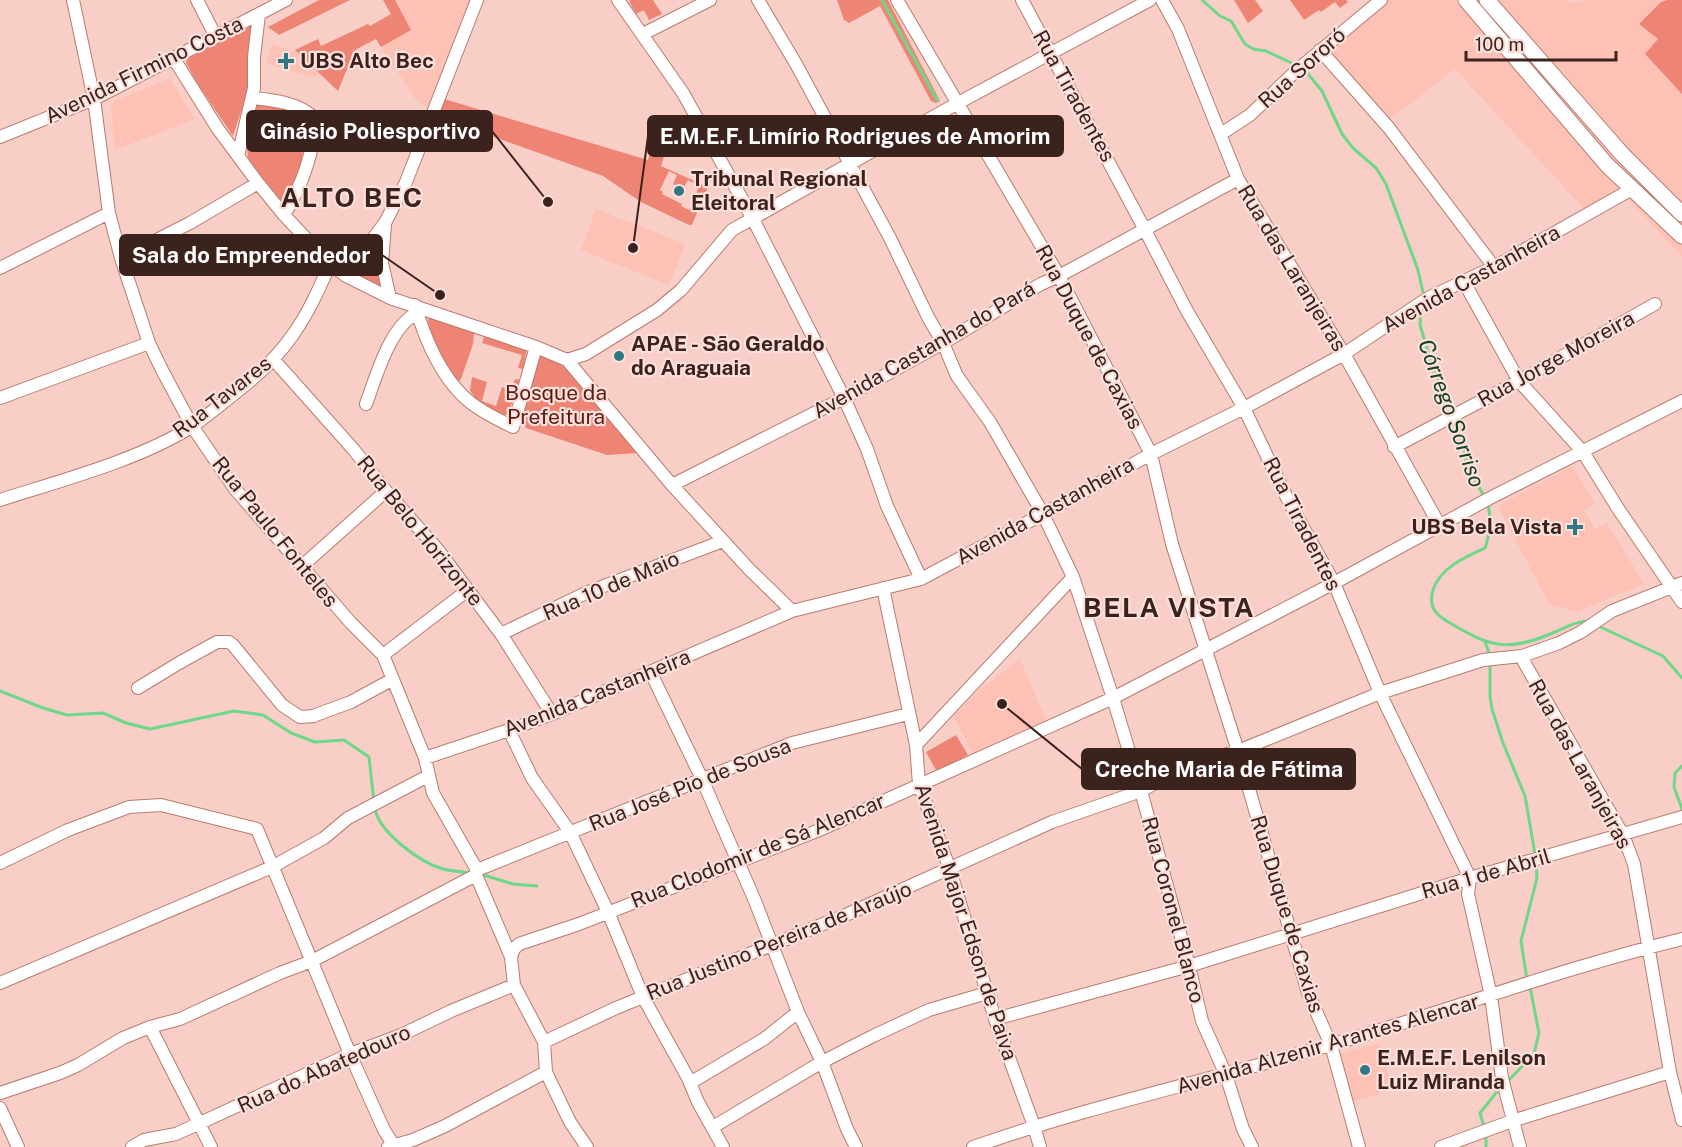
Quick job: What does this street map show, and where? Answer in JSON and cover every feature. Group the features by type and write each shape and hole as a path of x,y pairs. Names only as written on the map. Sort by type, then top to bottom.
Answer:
{"main road":[{"path":"1466,0 1575,129 1632,189 1682,236"},
{"path":"1487,0 1622,154 1682,214"}],"street":[{"name":"Rua Paulo Fonteles","path":"73,0 94,99 109,213 149,343 192,426 235,489 301,567 383,655 425,758 434,793 477,873 511,957"},
{"path":"196,0 216,37"},
{"name":"Avenida Firmino Costa","path":"0,137 94,99 286,0"},
{"path":"346,276 386,220 406,182 477,0"},
{"path":"618,0 682,93 753,219 844,398 867,449 887,506 921,579"},
{"path":"643,34 710,0"},
{"name":"Rua Coronel Blanco","path":"758,0 796,64 890,238 943,343 957,376 990,422 1043,514 1073,578 1141,791 1202,1021 1226,1075 1251,1147"},
{"name":"Rua Duque de Caxias","path":"897,0 1059,276 1150,454 1172,544 1238,751 1308,993 1331,1045 1359,1147"},
{"name":"Rua Tiradentes","path":"1022,0 1187,312 1244,408 1288,500 1334,583 1380,693 1470,878 1468,894 1491,996 1502,1078 1512,1121"},
{"path":"567,360 586,354 657,310 681,290 732,230 958,103 1150,0"},
{"name":"Rua das Laranjeiras","path":"1162,0 1178,29 1238,180 1344,354 1440,526"},
{"name":"Rua Sororó","path":"1221,134 1250,115 1299,68 1381,0"},
{"path":"238,156 253,98 256,27 259,14"},
{"path":"1320,50 1389,128 1494,267"},
{"path":"174,59 258,183 284,215 330,264 346,276 416,309 536,347 567,360 672,485 792,611"},
{"path":"253,98 276,100 308,111 315,119 314,134 298,192 284,215"},
{"name":"Avenida Castanha do Pará","path":"672,485 844,398 943,343 1041,284 1238,180"},
{"path":"121,258 190,223 258,183"},
{"name":"Avenida Castanheira","path":"425,758 552,714 792,611 921,579 1150,454 1244,408 1344,354 1428,298 1494,267 1632,189"},
{"path":"0,268 109,213"},
{"path":"386,220 382,263 390,298"},
{"name":"Rua Tavares","path":"0,500 122,459 168,440 192,426 248,383 273,359 292,336 311,305 330,264"},
{"path":"1464,282 1519,381 1583,452 1617,507 1677,585 1682,602"},
{"name":"Rua Jorge Moreira","path":"1394,447 1519,381 1654,304"},
{"path":"416,309 439,362 462,395 474,405 513,427 536,347"},
{"path":"366,404 386,353 398,330 416,309"},
{"path":"0,398 149,343"},
{"name":"Rua Belo Horizonte","path":"273,359 354,450 386,491 438,550 501,634 552,714"},
{"name":"Rua Clodomir de Sá Alencar","path":"511,957 519,944 579,924 818,831 1113,698 1334,583 1490,498 1682,401"},
{"path":"301,567 386,491"},
{"name":"Rua 10 de Maio","path":"501,634 588,592 723,541"},
{"path":"916,745 1073,578"},
{"name":"Rua Justino Pereira de Araújo","path":"544,1042 643,997 950,870 1052,822 1141,791 1194,764 1238,751 1380,693 1488,659 1522,656 1574,636 1612,611 1677,585"},
{"name":"Avenida Major Edson de Paiva","path":"883,588 916,745 919,784 950,870 995,1019 1040,1147"},
{"path":"383,655 468,590"},
{"path":"138,688 179,663 223,641 234,645 282,705 300,717 313,716 351,702 393,679"},
{"name":"Rua das Laranjeiras","path":"1522,656 1623,835 1634,864 1670,1072 1682,1120"},
{"path":"651,673 738,861 798,1012 822,1062 856,1147"},
{"name":"Rua José Pio de Sousa","path":"0,1093 60,1073 123,1038 150,1027 180,1019 280,973 312,961 477,873 570,832 792,743 908,714"},
{"path":"509,730 532,778 570,832 608,912 643,997 723,1147"},
{"path":"0,983 272,867 324,838 348,818 428,776"},
{"path":"0,863 68,830 129,807 161,805 257,829 350,1054 391,1146 413,1140 445,1126 546,1072"},
{"name":"Rua 1 de Abril","path":"995,1019 1189,966 1470,878 1680,818"},
{"name":"Avenida Alzenir Arantes Alencar","path":"973,1147 1034,1126 1331,1045 1648,947 1682,939"},
{"path":"511,957 514,985 544,1042 546,1072 570,1122 587,1147"},
{"name":"Rua do Abatedouro","path":"132,1147 144,1140 176,1134 200,1124 350,1054 401,1035 514,985"},
{"path":"713,1127 822,1062 929,1010 987,993"},
{"path":"690,1083 764,1039 798,1012"},
{"path":"150,1027 211,1147"},
{"path":"1441,1147 1512,1121 1670,1072"},
{"path":"0,1108 18,1147"},
{"path":"1512,1121 1520,1147"}],"shaded area":[{"path":"395,0 475,0 430,109 416,100 381,47 411,30"},
{"path":"1373,0 1568,0 1570,3 1586,0 1658,0 1661,2 1639,24 1658,39 1645,55 1682,94 1682,257 1620,190 1585,210 1455,69 1382,125 1314,52"},
{"name":"UBS Alto Bec","path":"272,44 294,52 295,50 319,72 313,78 266,63"},
{"path":"170,78 195,119 115,150 111,107 114,101"},
{"path":"596,209 685,244 669,285 581,250"},
{"path":"1572,466 1595,503 1584,510 1595,529 1607,523 1644,584 1576,612 1549,604 1498,506"},
{"path":"1020,659 1047,722 974,757 954,716 977,692"},
{"name":"E.M.E.F. Lenilson Luiz Miranda","path":"1380,1043 1391,1086 1379,1089 1380,1094 1353,1101 1340,1054"}],"green space":[{"path":"319,0 350,0 279,35 268,27"},
{"path":"383,0 395,0 411,30 381,47 376,39 355,50 338,91 295,50 318,39 321,46 368,24 370,26 391,14"},
{"path":"653,0 662,14 649,20 644,10 636,14 629,1"},
{"path":"837,0 888,0 940,101 936,103 931,101 880,6 849,23 844,20"},
{"path":"1234,0 1255,0 1263,11 1248,23"},
{"path":"1290,0 1346,0 1348,2 1340,8 1335,2 1304,20"},
{"path":"1682,0 1682,94 1645,54 1658,39 1639,24 1661,2"},
{"path":"249,26 251,32 248,90 233,136 186,63 187,59"},
{"path":"444,99 648,160 653,142 667,147 661,166 708,187 702,200 695,196 699,186 688,180 683,189 673,184 677,175 669,171 660,190 662,194 682,204 681,206 689,210 691,207 698,210 692,225 689,225 641,202 603,176 449,121 442,111"},
{"path":"256,104 279,106 309,121 310,126 303,144 302,164 286,203 281,202 251,167 248,159 248,136"},
{"path":"376,242 380,288 358,277 357,274"},
{"path":"429,316 474,332 473,344 458,382 432,339 428,323"},
{"path":"488,334 527,349 523,369 518,368 522,355 482,343"},
{"name":"Bosque da Prefeitura","path":"542,355 558,361 572,375 638,453 607,455 526,428 524,413 527,395 537,360"},
{"path":"472,377 487,382 482,401 496,406 502,387 511,390 515,379 520,380 508,414 503,416 477,401 470,390"},
{"path":"956,735 968,755 937,772 926,752"}],"waterway":[{"path":"882,0 937,100"},
{"name":"Córrego Sorriso","path":"1202,0 1220,16 1231,21 1245,44 1298,66"},
{"name":"Córrego Sorriso","path":"1304,69 1322,91 1342,134 1353,148 1376,168 1386,184 1418,270 1424,297"},
{"name":"Córrego Sorriso","path":"1421,309 1420,325 1435,375 1443,386 1454,412"},
{"name":"Córrego Sorriso","path":"1457,418 1467,466 1485,498"},
{"name":"Córrego Sorriso","path":"1488,504 1490,526 1485,548 1454,564 1441,575 1436,582 1432,596 1432,606 1437,614 1478,638 1513,645 1525,643 1576,623 1590,621"},
{"name":"Córrego Sorriso","path":"1598,626 1663,656 1682,678"},
{"path":"1485,642 1490,655"},
{"path":"1490,661 1492,709 1525,796 1535,854"},
{"path":"0,691 67,715 103,713 126,723 150,729 234,711 263,715 291,733 315,742 344,740 369,757 374,802"},
{"name":"Córrego Sorriso","path":"1682,766 1675,773 1674,787 1682,809"},
{"path":"375,808 384,827 413,853 434,866 471,873"},
{"path":"1527,980 1521,941 1537,878 1536,861"},
{"path":"480,874 513,884 537,886"},
{"path":"1507,1082 1534,1054 1539,1033 1530,987"},
{"path":"1484,1127 1480,1113 1500,1088"},
{"path":"1486,1133 1486,1147"}],"place":[{"name":"UBS Alto Bec","path":"286,61"},
{"name":"Tribunal Regional Eleitoral","path":"679,191"},
{"name":"Ginásio Poliesportivo","path":"548,202"},
{"name":"E.M.E.F. Limírio Rodrigues de Amorim","path":"633,248"},
{"name":"Sala do Empreendedor","path":"440,295"},
{"name":"APAE - São Geraldo do Araguaia","path":"619,356"},
{"name":"UBS Bela Vista","path":"1575,527"},
{"name":"Creche Maria de Fátima","path":"1002,704"},
{"name":"E.M.E.F. Lenilson Luiz Miranda","path":"1365,1070"}],"district":[{"name":"ALTO BEC","path":"352,198"},
{"name":"BELA VISTA","path":"1169,608"}]}
